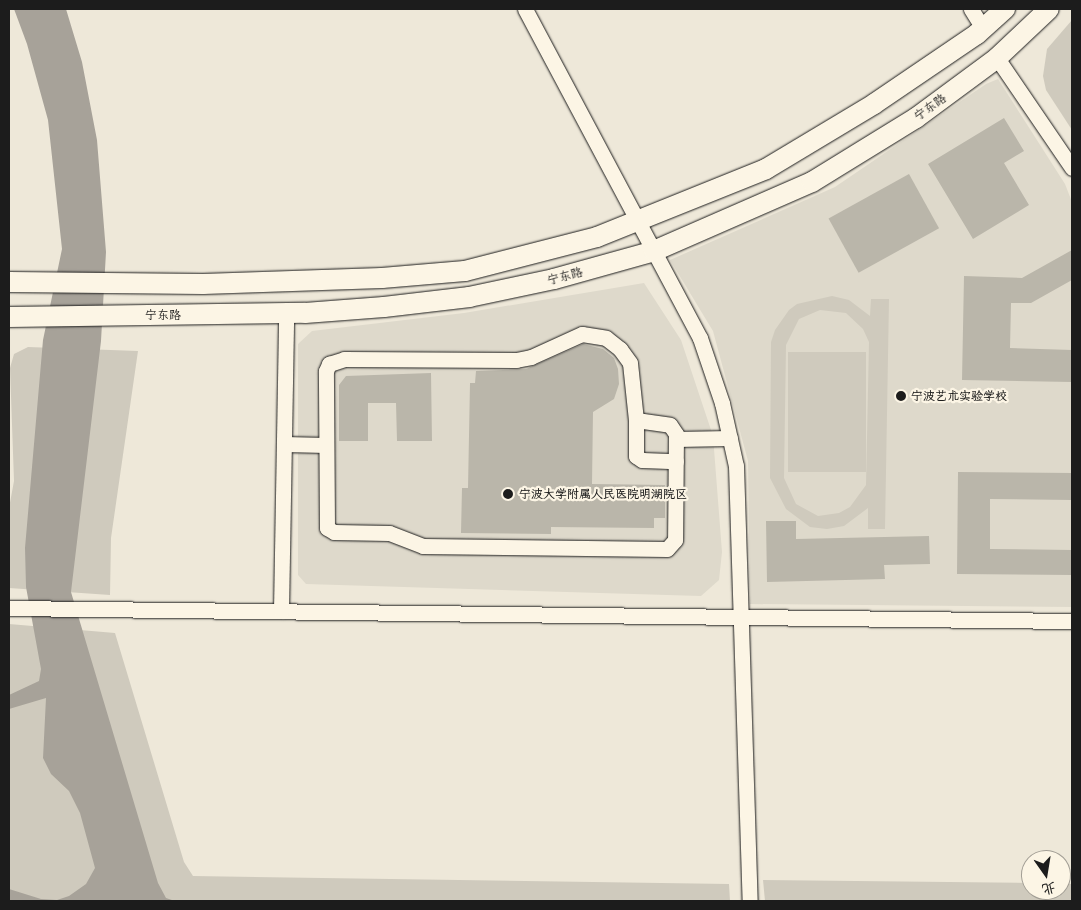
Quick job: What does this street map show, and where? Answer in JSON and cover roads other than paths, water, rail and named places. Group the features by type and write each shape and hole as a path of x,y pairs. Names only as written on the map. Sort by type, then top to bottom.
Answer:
{"main road":[{"path":"12,282 303,281 465,271 597,238 766,169 874,104 983,28 1005,9"},
{"name":"宁东路","path":"16,317 286,314 384,308 468,297 554,279 654,251 812,182 916,118 997,58 1049,9"}],"street":[{"path":"525,9 700,338 730,438 736,466 743,616 750,901"},
{"path":"971,9 983,28"},
{"path":"997,58 1072,168"},
{"path":"281,611 286,314"},
{"path":"636,420 670,425 676,439 676,461 675,540 667,549 423,546 389,533 334,532 327,528 326,371 335,360 516,360 531,357 582,334 606,338 620,349 630,363 636,420 636,456 642,460 676,461"},
{"path":"676,439 730,438"},
{"path":"284,444 326,445"},
{"path":"15,608 1072,621"}],"place":[{"name":"宁波艺术实验学校","path":"901,396"},
{"name":"宁波大学附属人民医院明湖院区","path":"508,494"}]}
